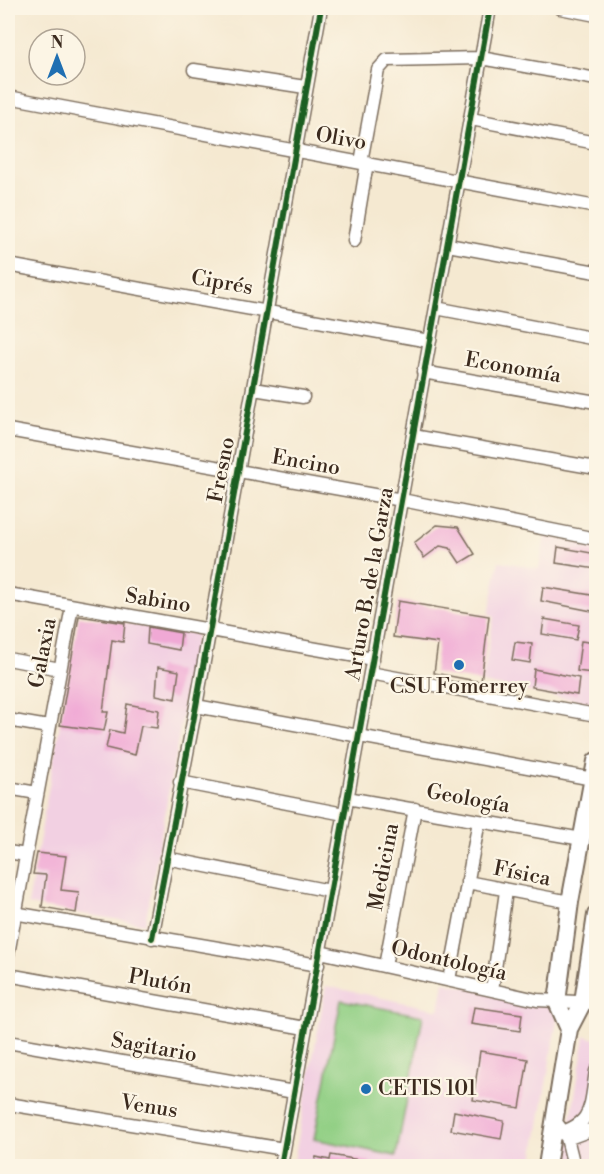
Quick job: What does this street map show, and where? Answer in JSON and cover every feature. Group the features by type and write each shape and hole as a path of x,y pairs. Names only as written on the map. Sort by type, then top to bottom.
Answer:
{"main road":[{"path":"569,1029 577,1002 570,902 597,761"},
{"path":"547,1167 558,1134 569,1029 597,915"}],"street":[{"name":"Fresno","path":"152,938 239,471 305,87 321,8"},
{"name":"Arturo B. de la Garza","path":"281,1167 490,8"},
{"path":"560,8 597,15"},
{"path":"354,240 378,70 383,62 394,59 481,58 597,79"},
{"path":"194,70 305,87"},
{"name":"Olivo","path":"8,97 597,207"},
{"path":"471,119 597,143"},
{"path":"448,245 597,272"},
{"name":"Ciprés","path":"8,264 429,342"},
{"path":"436,308 597,339"},
{"name":"Economía","path":"423,372 597,402"},
{"path":"254,388 303,397"},
{"name":"Encino","path":"8,430 402,500 597,538"},
{"path":"413,436 597,468"},
{"name":"Sabino","path":"8,594 373,658"},
{"name":"Galaxia","path":"8,954 11,912 26,855 72,606"},
{"path":"8,659 60,669"},
{"path":"370,673 597,715"},
{"path":"196,706 593,779"},
{"path":"8,720 48,727"},
{"path":"180,782 344,814"},
{"path":"8,788 37,794"},
{"name":"Geología","path":"347,798 582,839"},
{"name":"Medicina","path":"385,966 415,809"},
{"path":"449,980 478,821"},
{"path":"8,852 26,855"},
{"path":"166,858 330,891"},
{"name":"Física","path":"467,882 570,902"},
{"path":"492,990 506,891"},
{"path":"11,912 318,965"},
{"name":"Odontología","path":"320,952 492,990 577,1002"},
{"name":"Plutón","path":"8,975 305,1028"},
{"name":"Sagitario","path":"8,1042 294,1092"},
{"path":"558,1134 582,1124 594,1107 597,1071"},
{"name":"Venus","path":"8,1104 284,1149"},
{"path":"558,1134 597,1128"},
{"path":"558,1134 574,1167"}],"shaded area":[{"path":"545,536 596,545 596,704 482,683 494,616 489,614 499,561 539,569"},
{"path":"79,616 197,634 145,924 28,905"},
{"path":"444,982 559,1008 532,1166 293,1166 326,986 439,1010"},
{"path":"585,1036 596,1039 596,1166 563,1166"}],"green space":[{"name":"CETIS 101","path":"341,1000 423,1016 396,1156 314,1139"}],"building":[{"path":"437,525 458,527 475,554 460,563 450,548 440,546 424,558 414,543"},
{"path":"558,547 597,554 596,569 556,563"},
{"path":"543,587 597,596 597,612 541,601"},
{"path":"398,601 489,616 481,682 434,673 438,643 393,637"},
{"path":"79,616 125,623 123,642 112,640 103,712 108,712 104,731 60,725"},
{"path":"544,619 579,625 576,640 542,634"},
{"path":"148,627 181,633 179,650 147,644"},
{"path":"581,641 595,643 592,673 577,671"},
{"path":"515,642 532,644 530,663 512,660"},
{"path":"158,667 179,671 175,699 156,695"},
{"path":"534,669 579,678 577,695 532,687"},
{"path":"127,704 159,710 157,728 141,726 135,755 106,748 110,730 123,733"},
{"path":"37,853 66,856 61,890 79,892 76,913 42,907 46,875 33,874"},
{"path":"474,1007 522,1014 520,1031 471,1024"},
{"path":"480,1051 528,1059 520,1108 473,1100"},
{"path":"454,1111 504,1121 501,1139 451,1130"},
{"path":"331,1155 370,1162 370,1167 314,1167 316,1157 330,1160"}],"cycle path":[{"path":"152,938 196,706 321,8"},
{"path":"281,1166 490,8"}],"place":[{"name":"CSU Fomerrey","path":"459,665"},
{"name":"CETIS 101","path":"366,1089"}]}
